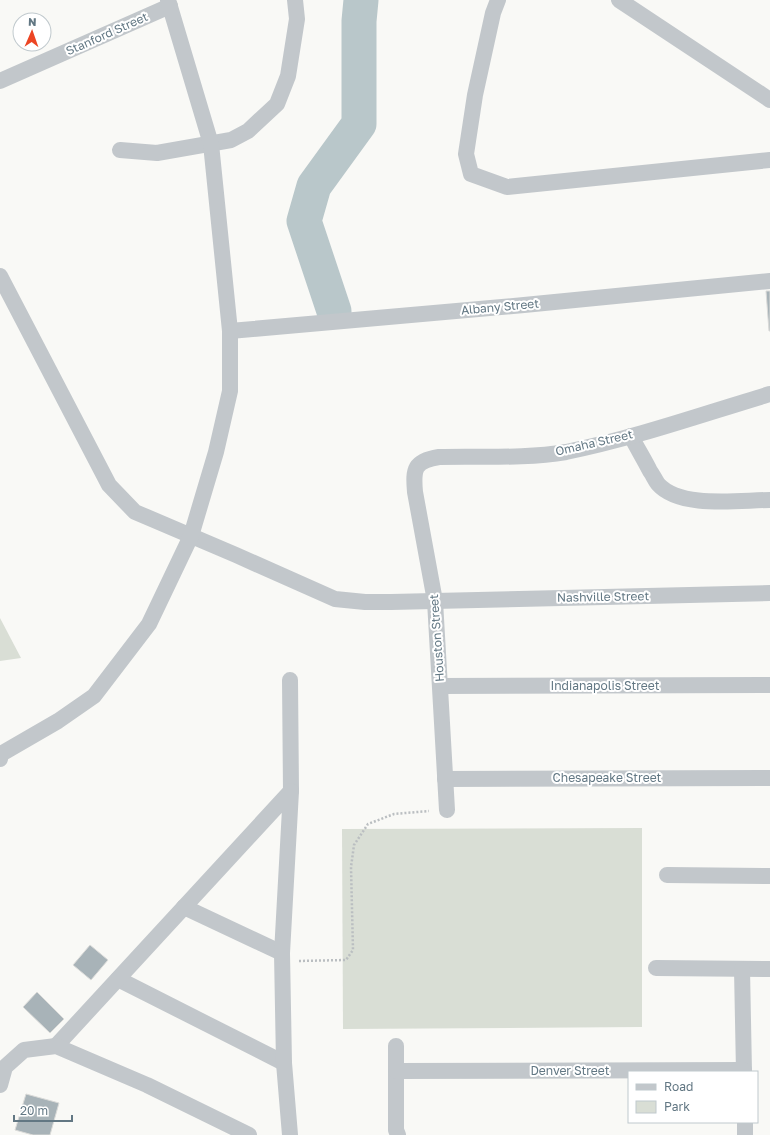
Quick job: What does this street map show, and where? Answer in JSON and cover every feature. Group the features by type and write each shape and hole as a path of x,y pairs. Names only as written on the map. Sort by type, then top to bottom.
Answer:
{"street":[{"path":"120,150 157,153 230,140 248,131 277,104 288,76 297,19 295,0"},
{"path":"498,0 493,14 475,95 466,154 471,174 506,187 770,160"},
{"path":"619,0 770,100"},
{"path":"0,755 58,721 94,696 149,624 191,536 216,452 230,391 230,331 211,144 169,3"},
{"name":"Stanford Street","path":"0,81 169,3"},
{"name":"Nashville Street","path":"0,276 110,485 135,512 335,599 365,602 770,593"},
{"name":"Albany Street","path":"230,331 524,305 770,281"},
{"name":"Omaha Street","path":"416,467 426,459 439,457 536,455 565,452 631,436 770,394"},
{"path":"631,436 658,484 668,492 679,497 696,501 770,500"},
{"name":"Houston Street","path":"416,467 414,478 415,492 435,601 446,810"},
{"path":"290,680 290,791 282,957 284,1063 290,1135"},
{"name":"Indianapolis Street","path":"440,686 770,685"},
{"name":"Chesapeake Street","path":"445,778 770,778"},
{"path":"56,1046 290,791"},
{"path":"667,875 770,876"},
{"path":"184,907 282,957"},
{"path":"656,968 770,969"},
{"path":"742,969 744,1071"},
{"path":"118,979 284,1063"},
{"path":"0,1085 5,1066 24,1050 56,1046 147,1085 249,1135"},
{"path":"396,1046 396,1130 398,1135"},
{"name":"Denver Street","path":"396,1071 744,1071"},
{"path":"745,1123 745,1135"}],"path":[{"path":"282,957 346,960 353,950 352,868 354,845 368,824 394,814 446,810"}],"green space":[{"path":"0,618 21,658 0,661"},
{"path":"642,828 642,1027 343,1029 342,829"}],"building":[{"path":"766,291 770,291 770,331 769,331"},
{"path":"90,945 108,960 91,980 73,965"},
{"path":"37,992 64,1019 50,1033 23,1007"},
{"path":"26,1094 59,1103 50,1135 33,1135 15,1130"}],"waterway":[{"path":"334,311 304,221 314,186 359,124 359,21 361,0"}]}
